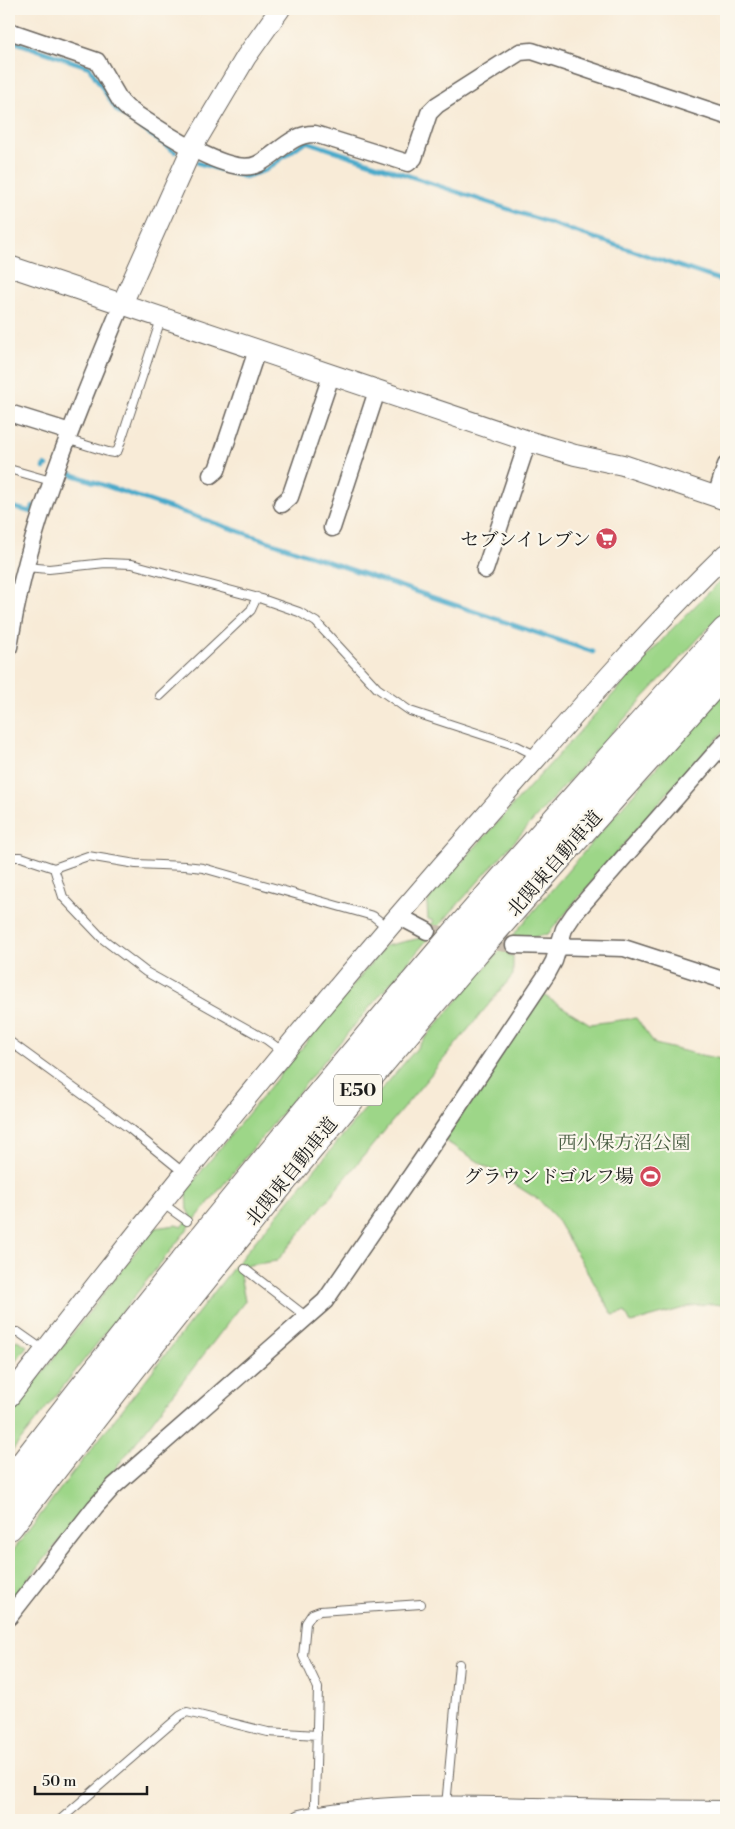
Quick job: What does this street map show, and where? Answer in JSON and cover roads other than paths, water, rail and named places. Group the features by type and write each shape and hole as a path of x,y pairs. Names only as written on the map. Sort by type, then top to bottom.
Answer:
{"highway":[{"name":"北関東自動車道","path":"9,1484 162,1288 342,1069 546,832 726,631"},
{"name":"北関東自動車道","path":"9,1526 71,1444 316,1140 516,906 726,670"}],"street":[{"path":"9,642 25,567 51,481 122,304 192,148 246,57 280,9"},
{"path":"9,31 97,62 123,106 181,143 243,167 257,164 302,135 315,134 408,163 414,158 429,113 437,104 520,52 532,51 726,116"},
{"path":"9,266 528,441 575,455 623,465 721,498 726,465"},
{"path":"211,475 217,470 257,350"},
{"path":"282,504 290,497 331,376"},
{"path":"332,528 377,391"},
{"path":"9,413 68,435"},
{"path":"485,570 528,441"},
{"path":"9,1397 184,1173 394,920 643,637 726,554"},
{"path":"9,1617 95,1507 114,1486 308,1318 325,1301 547,974 554,961 564,929 574,914 726,741"},
{"path":"394,920 414,924 427,931"},
{"path":"514,945 624,948 726,980"},
{"path":"309,1818 392,1807 444,1813 616,1815 726,1811"}],"lane":[{"path":"68,435 108,452 114,453 118,450 161,317"},
{"path":"9,469 51,481"},
{"path":"25,567 49,569 105,563 132,564 257,597 299,612 316,622 377,688 410,711 517,746 536,758"},
{"path":"160,696 251,610 257,597"},
{"path":"9,857 22,858 54,868 88,856 136,864 204,868 373,916 394,920"},
{"path":"54,868 63,897 103,939 146,972 266,1040 283,1052"},
{"path":"9,1041 130,1129 184,1173"},
{"path":"161,1202 186,1221"},
{"path":"245,1269 308,1318"},
{"path":"9,1335 18,1332 44,1351"},
{"path":"309,1818 315,1804 318,1688 302,1656 306,1623 309,1617 320,1611 421,1604"},
{"path":"444,1813 459,1664"},
{"path":"60,1820 187,1712 268,1732 317,1735"}],"waterway":[{"path":"9,40 89,67 117,111 175,152"},
{"path":"198,163 245,177 266,170 303,143 308,142 726,282"},
{"path":"44,468 45,465 47,466"},
{"path":"62,471 593,652"},
{"path":"9,506 31,512 33,506"}],"tunnel":[{"path":"427,931 514,945"}],"place":[{"name":"セブンイレブン","path":"607,539"},
{"name":"グラウンドゴルフ場","path":"650,1176"}],"park label":[{"name":"西小保方沼公園","path":"624,1142"}]}
